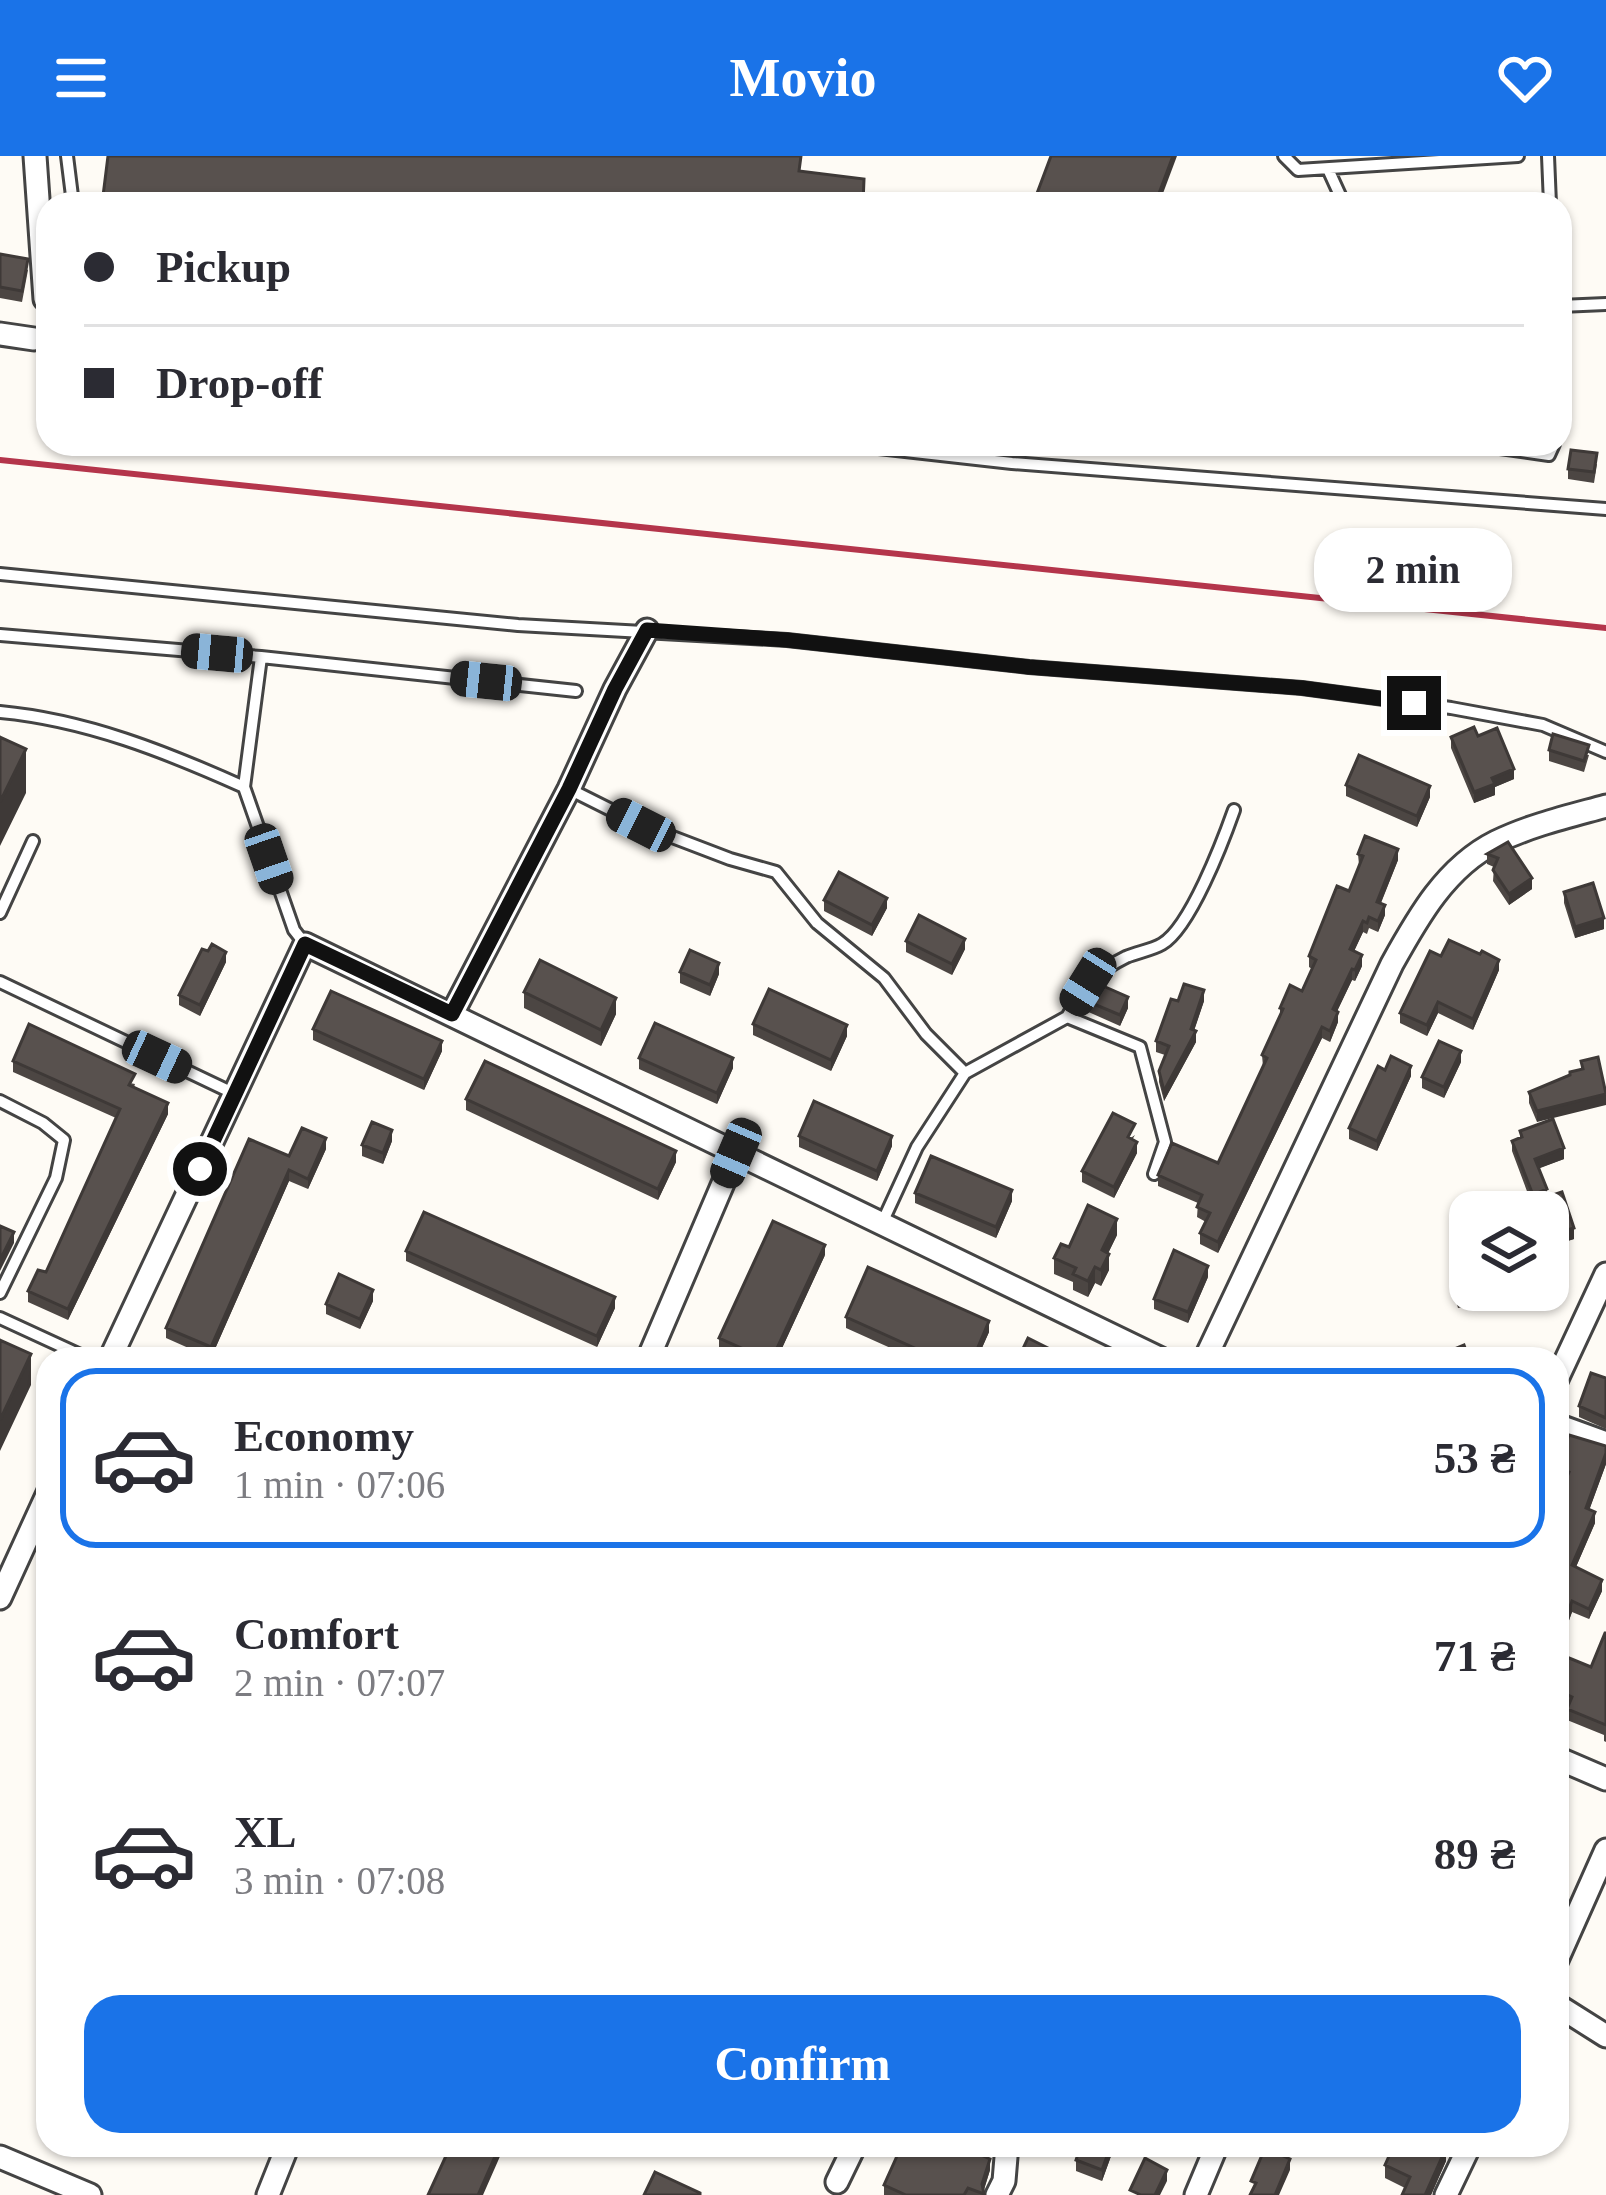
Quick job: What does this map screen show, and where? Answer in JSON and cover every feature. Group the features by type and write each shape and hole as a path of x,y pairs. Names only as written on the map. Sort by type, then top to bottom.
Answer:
{"street":[{"path":"35,156 38,192"},
{"path":"0,334 34,339"},
{"path":"452,1014 647,630"},
{"path":"1211,1347 1420,914 1454,873 1494,843 1606,806"},
{"path":"116,1347 305,944 1136,1347"},
{"path":"653,1347 736,1153"},
{"path":"1569,1353 1606,1274"},
{"path":"1569,1429 1606,1443"},
{"path":"0,1598 36,1519"},
{"path":"1569,1763 1606,1780"},
{"path":"1569,1933 1606,1850"},
{"path":"1569,2013 1606,2036"},
{"path":"0,2157 90,2195"},
{"path":"268,2195 283,2157"},
{"path":"837,2182 849,2157"},
{"path":"998,2195 1006,2157"},
{"path":"1196,2195 1212,2157"},
{"path":"1446,2195 1464,2157"}],"lane":[{"path":"67,156 72,192"},
{"path":"1285,156 1298,170 1518,156"},
{"path":"1548,156 1550,192"},
{"path":"1328,169 1339,192"},
{"path":"1572,305 1606,304"},
{"path":"950,456 1606,509"},
{"path":"0,574 518,625 787,640 1029,667 1323,691 1543,725 1606,752"},
{"path":"0,635 576,691"},
{"path":"261,657 244,787 294,930 305,944"},
{"path":"0,712 122,737 244,787"},
{"path":"569,789 641,825 776,872 818,923 884,978 926,1034 965,1073"},
{"path":"882,1223 916,1147 965,1073 1066,1017 1088,982 1123,959 1166,943 1215,863 1234,810"},
{"path":"0,913 33,841"},
{"path":"0,982 235,1094"},
{"path":"1066,1017 1140,1047 1165,1142 1154,1174"},
{"path":"0,1102 43,1123 64,1140 56,1178 0,1293"},
{"path":"0,1318 62,1347"}],"building":[{"path":"108,156 801,156 799,171 864,179 863,192 104,192"},
{"path":"1051,156 1173,156 1160,192 1038,192"},
{"path":"0,254 28,259 22,291 0,287"},
{"path":"1572,450 1597,453 1594,472 1568,469"},
{"path":"1474,727 1478,736 1497,728 1514,769 1474,792 1451,737"},
{"path":"1553,734 1589,745 1584,761 1549,750"},
{"path":"0,737 26,749 0,802"},
{"path":"1359,755 1430,786 1417,816 1346,785"},
{"path":"1365,836 1398,849 1377,902 1385,905 1378,921 1369,917 1367,923 1363,921 1350,949 1362,955 1333,1009 1338,1012 1330,1031 1322,1027 1218,1242 1200,1233 1210,1213 1197,1207 1202,1195 1158,1175 1172,1143 1218,1163 1267,1058 1262,1055 1290,985 1302,991 1316,960 1309,956 1337,886 1349,891 1363,856 1358,854"},
{"path":"1508,842 1532,878 1509,894 1493,870 1498,858 1487,854"},
{"path":"839,872 887,898 872,925 824,900"},
{"path":"1593,883 1604,918 1575,927 1564,892"},
{"path":"919,915 965,939 952,964 906,941"},
{"path":"1449,940 1499,960 1473,1019 1438,1002 1427,1025 1400,1013 1430,951 1441,956"},
{"path":"212,944 226,952 200,1005 179,995 202,949 208,951"},
{"path":"690,950 719,963 710,985 680,972"},
{"path":"540,960 616,998 601,1030 524,992"},
{"path":"1094,982 1128,997 1120,1015 1084,1000"},
{"path":"1184,984 1204,990 1191,1029 1196,1031 1164,1091 1159,1071 1169,1046 1156,1041 1171,999 1178,1001"},
{"path":"769,989 847,1025 831,1060 753,1024"},
{"path":"331,991 442,1041 424,1079 313,1029"},
{"path":"655,1023 733,1058 717,1093 639,1058"},
{"path":"29,1024 135,1074 129,1085 168,1103 68,1309 28,1291 38,1270 46,1272 120,1109 13,1061"},
{"path":"1439,1041 1461,1051 1444,1087 1422,1077"},
{"path":"1391,1056 1411,1066 1377,1141 1349,1128 1378,1066 1385,1070"},
{"path":"1598,1057 1606,1094 1537,1111 1529,1092 1583,1069 1581,1061"},
{"path":"485,1061 676,1151 658,1189 466,1099"},
{"path":"814,1101 892,1136 877,1171 799,1136"},
{"path":"1113,1113 1135,1124 1128,1137 1137,1142 1114,1187 1082,1171"},
{"path":"1553,1119 1564,1148 1535,1159 1547,1189 1542,1191 1531,1191 1512,1141 1522,1137 1520,1131"},
{"path":"372,1122 392,1130 383,1153 362,1145"},
{"path":"302,1128 326,1138 308,1179 289,1170 211,1347 166,1328 249,1139 289,1156"},
{"path":"931,1156 1012,1190 996,1227 915,1193"},
{"path":"1088,1205 1117,1219 1102,1250 1109,1254 1088,1281 1073,1274 1076,1268 1054,1258 1061,1244 1069,1247"},
{"path":"424,1212 615,1297 597,1336 406,1251"},
{"path":"773,1221 825,1245 778,1347 739,1347 719,1338"},
{"path":"0,1226 14,1232 0,1260"},
{"path":"1174,1250 1208,1266 1188,1312 1154,1299"},
{"path":"868,1267 989,1321 978,1347 912,1347 846,1317"},
{"path":"339,1274 373,1290 360,1319 326,1304"},
{"path":"1028,1338 1046,1347 1024,1347"},
{"path":"0,1340 31,1354 0,1420"},
{"path":"1591,1373 1606,1378 1606,1418 1579,1406"},
{"path":"1569,1435 1606,1446 1586,1508 1595,1512 1572,1565 1602,1580 1589,1609 1572,1601 1569,1609"},
{"path":"1606,1633 1606,1725 1569,1710 1569,1658 1591,1667"},
{"path":"445,2157 495,2157 478,2195 428,2195"},
{"path":"897,2157 990,2159 982,2184 984,2194 968,2188 964,2195 906,2195 884,2185"},
{"path":"1077,2157 1107,2157 1102,2170"},
{"path":"1261,2157 1290,2159 1275,2195 1250,2195 1256,2183 1251,2181"},
{"path":"1389,2157 1442,2157 1425,2195 1402,2195 1410,2177 1385,2165"},
{"path":"1145,2158 1167,2170 1155,2195 1130,2190"},
{"path":"655,2172 700,2193 700,2195 644,2195"}],"railway":[{"path":"0,460 1606,628"}],"route":[{"path":"200,1169 305,944 452,1014 647,630 1302,688 1414,703"}]}
